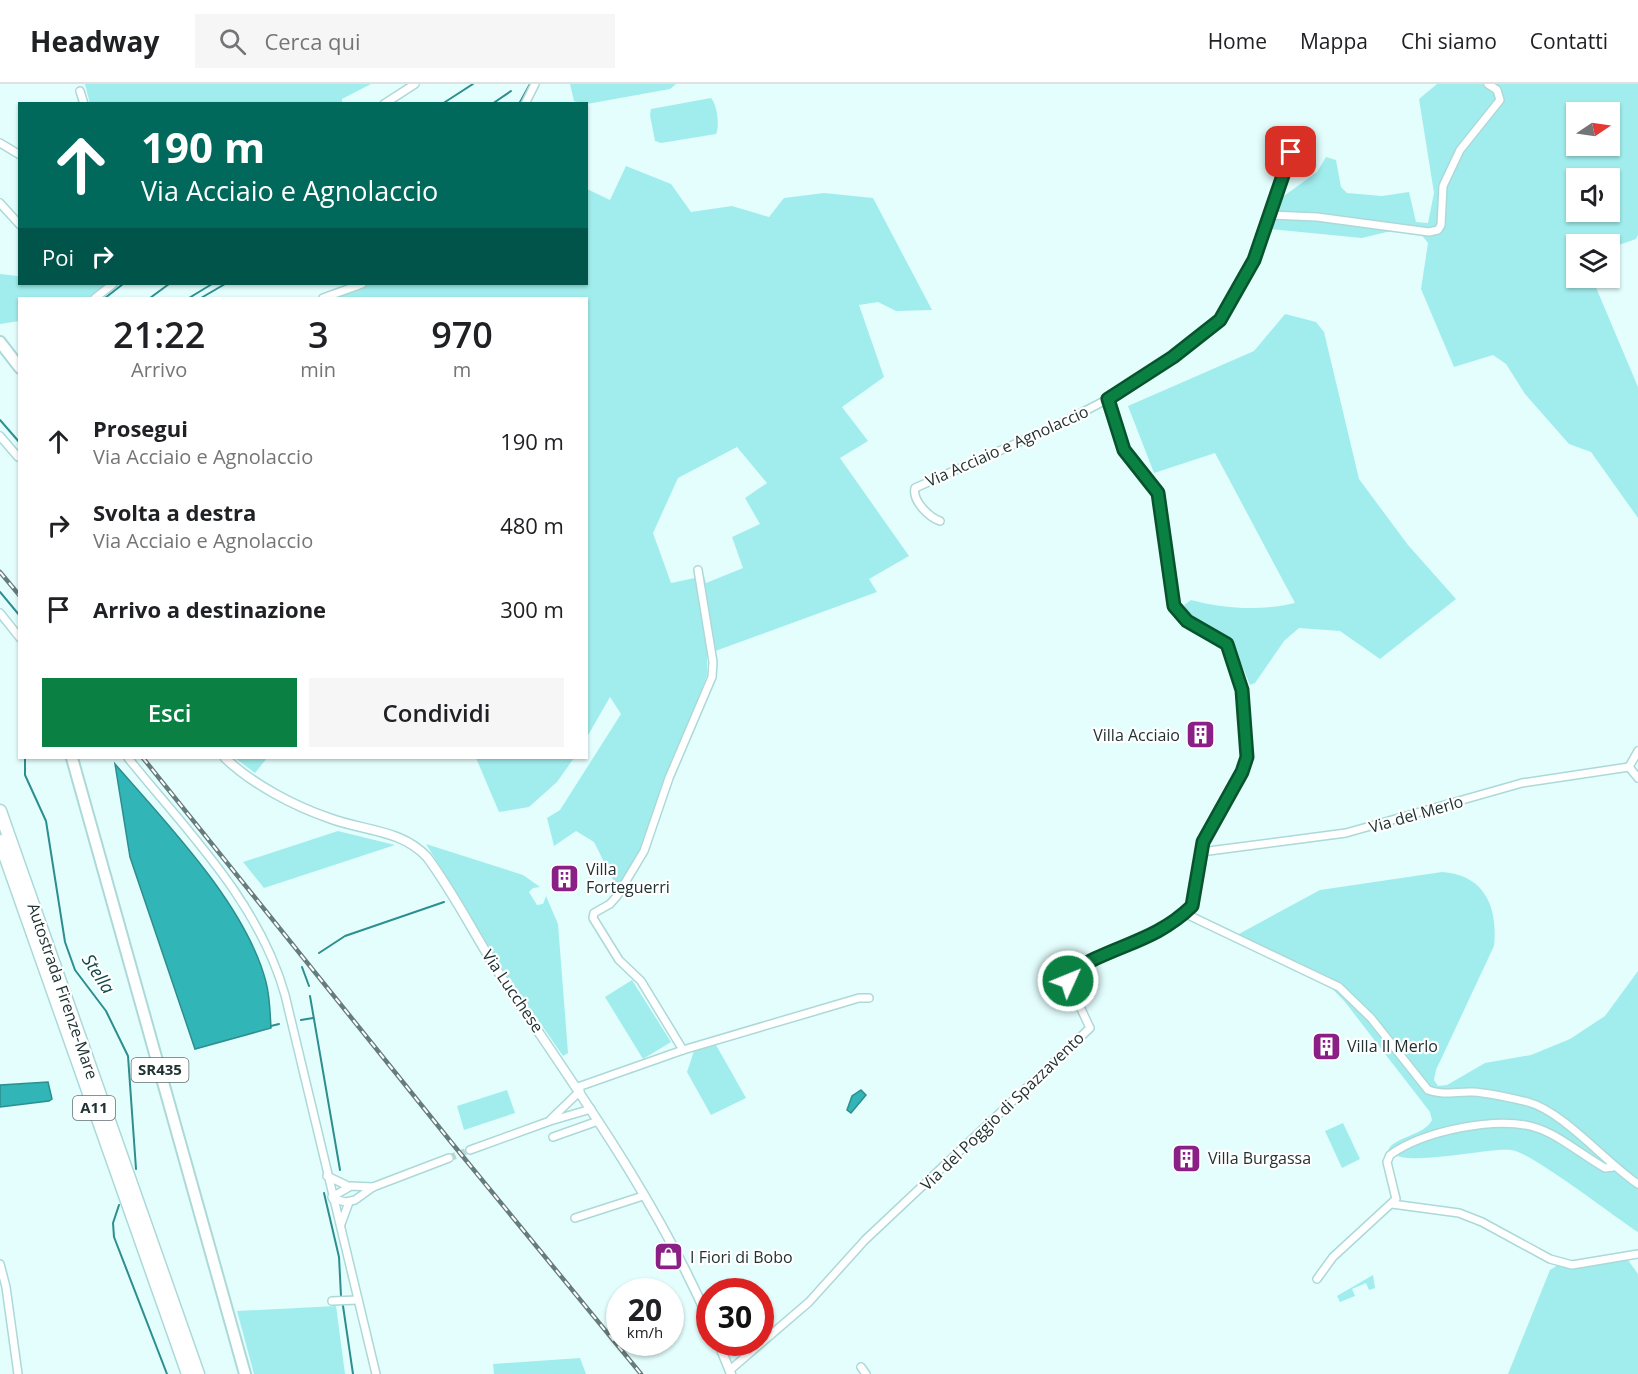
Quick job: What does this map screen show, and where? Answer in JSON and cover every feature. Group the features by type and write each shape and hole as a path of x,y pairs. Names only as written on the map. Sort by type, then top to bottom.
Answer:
{"highway":[{"name":"Autostrada Firenze-Mare","path":"0,811 198,1374"},
{"name":"Autostrada Firenze-Mare","path":"0,841 188,1374"}],"main road":[{"path":"1,344 18,364"},
{"name":"SR435","path":"74,762 245,1374"}],"street":[{"path":"387,102 415,84"},
{"path":"526,102 535,84"},
{"path":"1268,215 1317,217 1429,232 1438,231 1443,186 1460,150 1500,100 1497,90 1488,84"},
{"path":"80,91 83,102"},
{"name":"Via Acciaio e Agnolaccio","path":"940,521 929,515 917,501 914,493 917,487 1058,425 1108,399 1173,357 1220,320 1254,260 1282,171 1299,133"},
{"path":"0,143 18,154"},
{"path":"0,203 18,223"},
{"path":"96,297 112,285"},
{"path":"326,297 359,285"},
{"name":"Via Acciaio e Agnolaccio","path":"1108,399 1124,450 1158,493 1174,606 1187,621 1227,644 1242,690 1247,757 1242,772 1207,831 1201,852"},
{"path":"0,436 18,457"},
{"path":"683,1050 641,981 619,960 593,918 594,913 606,907 616,896 644,851 669,778 712,677 713,662 698,570"},
{"path":"0,613 18,636"},
{"path":"0,627 7,623"},
{"path":"1638,751 1629,767 1638,778"},
{"path":"129,759 223,876 249,912 265,943 285,995 376,1374"},
{"name":"Via Lucchese","path":"226,759 261,784 312,811 336,820 393,834 416,846 432,864 503,980 579,1089 678,1257 696,1294"},
{"name":"Via del Merlo","path":"1201,852 1346,833 1522,783 1629,767"},
{"name":"Via del Poggio di Spazzavento","path":"731,1372 809,1302 866,1240 1090,1028 1068,981 1069,974 1091,961 1158,933 1184,913 1193,904 1201,852"},
{"path":"1184,913 1339,987 1371,1018 1428,1090 1440,1093 1472,1091 1530,1103 1564,1121 1613,1167 1638,1184"},
{"path":"550,1120 579,1089 683,1050 859,998 869,998"},
{"path":"470,1150 550,1120 591,1109"},
{"path":"553,1137 598,1121"},
{"path":"1317,1279 1333,1257 1392,1204 1397,1195 1387,1165 1389,1155 1423,1138 1466,1128 1511,1123 1524,1124 1539,1128 1605,1168 1613,1167"},
{"path":"340,1229 343,1214 350,1202 372,1187 449,1158"},
{"path":"327,1176 348,1186 372,1187"},
{"path":"333,1198 348,1186"},
{"path":"575,1218 643,1196"},
{"path":"333,1198 350,1202"},
{"path":"1392,1204 1459,1213 1482,1222 1550,1259 1572,1265 1638,1254"},
{"path":"0,1264 6,1287 18,1374"},
{"path":"332,1301 358,1300"},
{"path":"724,1356 731,1372"},
{"path":"861,1367 866,1374"}],"shaded area":[{"path":"85,84 371,84 342,99 342,102 90,102"},
{"path":"570,84 676,84 670,89 588,104 574,101"},
{"path":"1437,84 1638,84 1638,235 1636,239 1620,245 1620,234 1566,234 1566,288 1596,288 1638,387 1638,518 1591,452 1569,444 1525,394 1506,364 1493,355 1454,367 1421,289 1428,243 1421,234 1391,231 1362,238 1270,229 1277,201 1317,172 1326,157 1336,160 1341,187 1347,193 1382,196 1409,192 1416,222 1428,223 1434,193 1419,99"},
{"path":"711,98 717,115 716,134 661,143 655,141 651,109"},
{"path":"626,166 671,184 691,212 732,206 769,217 784,198 824,193 873,198 932,310 896,311 878,302 859,305 884,377 842,407 868,441 840,458 909,556 869,579 877,592 707,654 707,675 645,842 617,888 594,842 576,831 554,846 547,818 560,810 621,714 610,697 588,735 588,297 337,297 367,285 588,285 588,189 610,200","holes":["737,447 767,483 745,498 760,524 732,537 743,568 706,583 704,576 671,583 653,533 678,478"]},
{"path":"0,274 18,276 18,285 106,285 90,297 18,297 18,321 0,324"},
{"path":"1285,314 1316,322 1324,332 1359,479 1408,545 1456,599 1380,659 1340,631 1299,628 1284,641 1255,683 1250,685 1234,646 1188,614 1184,605 1191,600 1243,608 1295,603 1215,453 1154,473 1128,406 1254,351"},
{"path":"236,759 266,759 255,773"},
{"path":"476,759 573,759 557,782 529,807 499,812"},
{"path":"115,764 180,839 223,895 241,924 256,953 266,982 271,1028 195,1049 130,857"},
{"path":"338,831 395,845 264,888 243,862"},
{"path":"426,844 523,875 540,887 533,888 529,892 537,905 543,904 546,896 558,924 568,1053 563,1056 504,971"},
{"path":"1442,872 1457,874 1478,886 1491,906 1495,932 1494,946 1436,1070 1434,1080 1438,1086 1447,1085 1485,1063 1531,1055 1570,1039 1605,1016 1638,971 1638,1232 1554,1173 1521,1153 1498,1150 1412,1158 1388,1152 1395,1143 1428,1125 1432,1120 1430,1112 1345,1002 1316,972 1237,935 1320,890"},
{"path":"632,980 671,1042 643,1059 605,997"},
{"path":"716,1045 746,1098 711,1115 687,1072 694,1051"},
{"path":"48,1082 52,1099 49,1101 0,1107 0,1085"},
{"path":"507,1090 515,1113 464,1130 457,1106"},
{"path":"861,1090 866,1095 851,1113 847,1110 852,1096"},
{"path":"1343,1123 1360,1159 1342,1168 1325,1131"},
{"path":"1628,1260 1638,1274 1638,1374 1508,1374 1550,1270 1558,1265 1579,1268"},
{"path":"1373,1275 1375,1288 1369,1290 1366,1283 1352,1289 1355,1296 1340,1302 1337,1296"},
{"path":"336,1306 345,1374 254,1374 237,1311"},
{"path":"580,1358 586,1374 494,1374 493,1364"}],"waterway":[{"path":"391,96 408,84"},
{"path":"445,102 473,84"},
{"path":"520,102 530,84"},
{"path":"495,102 511,91"},
{"path":"106,297 122,285"},
{"path":"151,297 168,285"},
{"path":"191,297 210,285"},
{"path":"203,297 223,285"},
{"name":"Stella","path":"0,420 18,441"},
{"path":"0,592 18,614"},
{"name":"Stella","path":"25,759 25,775 46,821 65,942 75,970 106,1011 128,1056 136,1169"},
{"path":"319,953 345,936 444,902"},
{"path":"302,967 309,986"},
{"path":"310,996 340,1170"},
{"path":"301,1020 313,1018"},
{"path":"271,1026 279,1024"},
{"path":"324,1193 339,1257 341,1296"},
{"name":"Stella","path":"119,1205 113,1223 114,1237 167,1374"},
{"path":"343,1306 353,1374"}],"tunnel":[{"path":"449,1158 470,1150"}],"railway":[{"path":"0,572 18,594"},
{"path":"144,759 451,1142 641,1374"}],"place":[{"name":"Villa Acciaio","path":"1201,735"},
{"name":"Villa Forteguerri","path":"565,878"},
{"name":"Villa Il Merlo","path":"1326,1046"},
{"name":"Villa Burgassa","path":"1187,1158"},
{"name":"I Fiori di Bobo","path":"669,1257"}],"route":[{"path":"1068,981 1069,974 1083,964 1158,933 1192,906 1207,831 1242,772 1247,757 1244,700 1231,650 1223,640 1187,621 1174,606 1158,493 1124,450 1108,399 1173,357 1220,320 1254,260 1282,171 1291,152"}]}
